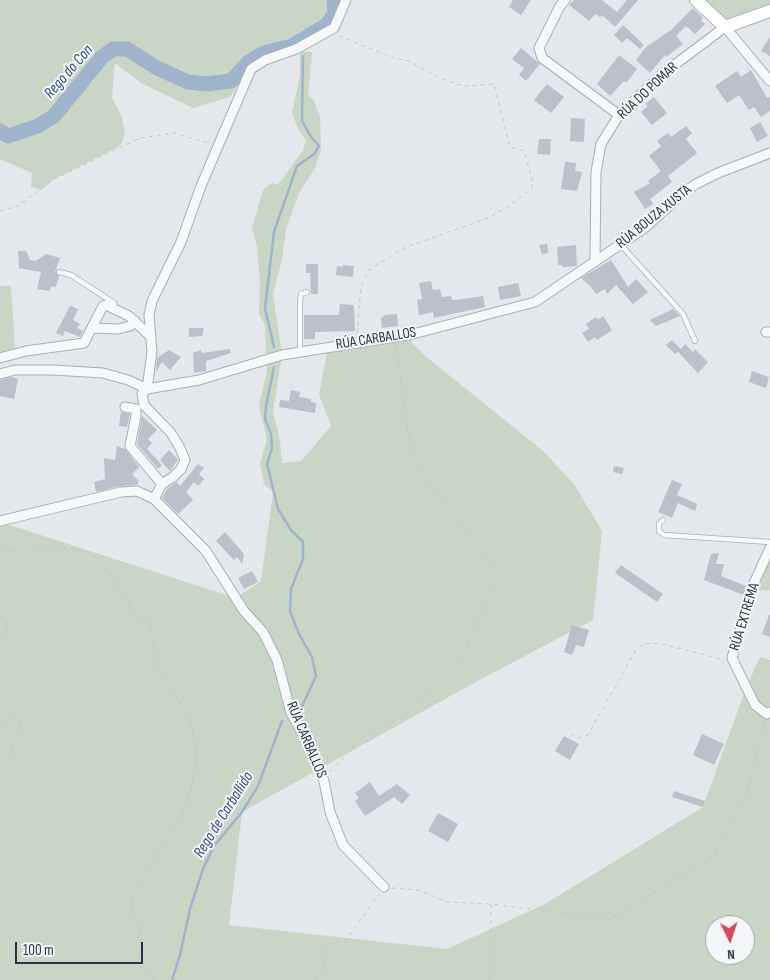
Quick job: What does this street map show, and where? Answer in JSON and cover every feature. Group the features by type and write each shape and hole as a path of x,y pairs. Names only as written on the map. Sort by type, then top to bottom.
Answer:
{"street":[{"path":"154,499 162,484 173,477 185,460 171,433 144,405 142,394 147,389 151,337 149,314 152,301 181,242 251,70 256,65 296,49 334,28 346,0"},
{"path":"565,0 560,6 539,48 542,58 619,115"},
{"path":"696,0 725,27 770,81"},
{"path":"725,27 770,11"},
{"name":"RÚA DO POMAR","path":"595,262 596,172 601,144 619,115 661,75 725,27"},
{"name":"RÚA BOUZA XUSTA","path":"595,262 646,227 684,192 696,184 770,153"},
{"name":"RÚA CARBALLOS","path":"147,389 199,380 266,359 300,352 395,338 535,302 595,262"},
{"path":"0,358 26,351 84,343 103,306 106,305 135,320 151,337"},
{"path":"92,328 118,329 130,326 135,320"},
{"path":"0,374 15,370 103,373 128,380 147,389"},
{"path":"125,407 136,409 130,446 162,484"},
{"name":"RÚA CARBALLOS","path":"0,521 121,492 137,491 154,499 206,551 244,611 263,632 277,660 291,713 310,746 324,781 330,812 344,845 384,887"},
{"name":"RÚA EXTREMA","path":"732,658 754,582 770,548"},
{"path":"732,658 755,705 769,713"}],"lane":[{"path":"621,245 683,314 695,341"},
{"path":"60,272 71,275 114,303 114,308"},
{"path":"300,352 300,302 301,294 307,292"},
{"path":"662,520 658,524 659,531 664,535 770,542"}],"path":[{"path":"334,28 341,38 394,58 409,61 439,78 456,84 465,86 494,84 510,147 524,152 533,181 531,189 509,206 488,218 404,248 369,270 362,286 356,334 358,343"},
{"path":"0,211 18,206 54,179 140,138 174,133 206,141 218,149"},
{"path":"324,781 361,739 405,715 458,666 498,574 419,470 408,435 395,338"},
{"path":"0,549 23,553 41,547 60,547 79,550 96,557 108,570 119,590 127,596 132,615 137,619 149,618 154,647 154,660 162,678 179,700 191,724 196,753 190,790 182,812 131,901 133,915 139,925 142,946 137,965 149,971 155,980"},
{"path":"0,615 6,624 6,633 0,638"},
{"path":"570,734 579,738 588,735 636,650 644,644 659,643 700,652 722,660 732,658"},
{"path":"316,980 324,968 322,953 328,945 347,939 384,887 419,890 447,902 491,904 612,919 714,856 748,789 769,713"},
{"path":"0,722 9,718 15,718 20,723 20,731 9,756 0,763"},
{"path":"490,980 491,904"}],"green space":[{"path":"0,0 343,0 331,26 292,47 254,61 230,97 193,108 141,83 115,63 112,98 122,117 125,134 120,146 54,179 41,190 31,187 32,173 0,159"},
{"path":"696,0 770,0 770,11 725,27"},
{"path":"300,52 312,52 308,95 314,101 320,117 321,150 315,168 299,193 286,229 282,260 273,293 282,355 273,411 280,441 282,463 301,461 331,426 319,395 328,347 413,334 412,343 429,359 543,451 574,484 602,531 593,620 472,684 242,812 229,925 447,949 545,904 703,807 746,688 760,657 770,660 770,980 0,980 0,522 236,598 261,581 273,492 264,484 260,463 267,440 259,405 267,371 265,325 259,314 260,283 257,247 252,228 263,190 272,183 278,185 303,150 306,141 298,129 292,113 300,75"},
{"path":"0,286 11,286 15,350 0,355"},
{"path":"770,549 770,590 756,591"}],"building":[{"path":"513,0 531,0 521,15 509,7"},
{"path":"574,0 602,0 617,12 627,0 638,0 615,27 602,15 600,17 595,14 589,21 569,5"},
{"path":"693,8 703,18 701,20 705,24 695,34 686,26 676,36 683,44 666,57 665,55 650,73 636,60 646,47 671,30"},
{"path":"623,25 644,45 640,49 627,38 622,43 614,35"},
{"path":"770,37 770,56 761,51"},
{"path":"521,48 540,64 526,81 519,75 524,68 512,59"},
{"path":"619,55 637,69 626,83 624,81 610,96 597,84"},
{"path":"751,70 767,98 770,97 770,111 761,117 754,107 749,110 739,95 727,103 715,86 737,71 741,77"},
{"path":"547,84 564,97 551,113 534,100"},
{"path":"654,97 667,113 652,125 641,112 648,106 645,104"},
{"path":"571,118 585,119 584,142 570,141"},
{"path":"760,122 768,136 757,142 750,128"},
{"path":"686,126 692,133 686,139 697,153 668,176 672,182 650,199 653,204 645,209 634,192 650,183 648,181 661,171 649,156 661,146 657,141 668,133 671,137"},
{"path":"539,139 551,139 550,155 537,154"},
{"path":"565,162 576,163 575,171 582,172 577,191 561,189"},
{"path":"547,244 548,253 542,254 539,245"},
{"path":"576,245 577,266 562,267 562,265 558,265 557,247"},
{"path":"18,251 26,251 30,260 36,261 46,254 60,258 55,272 59,276 56,287 51,286 50,291 37,289 41,272 19,268"},
{"path":"611,260 628,287 636,279 648,292 633,304 616,285 607,294 605,289 596,294 581,278"},
{"path":"306,264 318,264 318,294 311,294 310,273 306,273"},
{"path":"343,265 354,266 353,277 336,275 337,266 343,267"},
{"path":"431,281 433,290 440,289 442,297 451,296 452,300 456,300 483,296 485,307 434,318 433,312 419,315 417,300 422,299 419,283"},
{"path":"518,283 521,296 500,300 498,287"},
{"path":"340,304 354,305 355,331 315,332 315,339 304,339 304,315 339,315"},
{"path":"70,306 78,309 73,320 80,324 77,328 83,331 80,337 65,331 63,336 56,333"},
{"path":"673,309 680,316 656,326 650,320"},
{"path":"397,314 398,326 382,328 381,318 385,315"},
{"path":"603,316 612,330 597,340 595,337 588,342 582,333 589,329 586,324 596,317 598,320"},
{"path":"189,328 204,328 202,336 189,337"},
{"path":"672,340 681,349 685,344 693,352 695,349 708,362 698,373 678,352 675,354 666,345"},
{"path":"230,349 231,353 206,361 206,371 194,373 193,353 201,350 202,353"},
{"path":"169,350 181,357 170,370 162,362 156,372 157,358"},
{"path":"752,371 769,377 766,388 749,382"},
{"path":"12,377 18,379 14,399 0,396 0,380"},
{"path":"291,390 300,392 299,397 311,399 311,402 316,403 315,413 279,407 280,400 289,401"},
{"path":"121,412 130,414 127,427 119,426"},
{"path":"142,416 157,430 148,439 152,443 147,449 162,465 158,469 137,444"},
{"path":"117,446 125,449 139,467 132,474 139,481 137,485 120,486 96,492 94,482 105,479 104,458 115,460"},
{"path":"169,450 178,460 170,471 160,460"},
{"path":"198,464 204,468 199,474 204,479 198,486 194,482 186,492 193,500 178,514 162,498 168,488 177,482 180,486"},
{"path":"614,466 624,468 622,474 613,472"},
{"path":"672,480 682,484 677,495 697,504 695,511 678,503 672,518 658,512"},
{"path":"225,532 244,554 242,564 237,557 234,560 216,541"},
{"path":"719,553 716,564 724,564 721,576 746,586 744,595 704,580 711,554"},
{"path":"621,565 663,594 657,602 615,573"},
{"path":"252,571 258,582 244,589 238,578"},
{"path":"770,615 770,637 762,634"},
{"path":"572,625 589,630 584,647 576,645 572,655 564,652"},
{"path":"702,734 724,744 714,765 693,755"},
{"path":"564,736 579,744 570,760 555,751"},
{"path":"370,782 379,796 397,784 410,795 402,804 394,797 365,816 355,801 359,798 355,793"},
{"path":"674,791 705,801 703,807 672,797"},
{"path":"438,813 458,824 448,842 428,831"}],"waterway":[{"name":"Rego do Con","path":"0,131 8,136 38,126 54,116 102,57 113,49 127,49 157,68 188,82 206,84 231,81 249,62 264,53 292,46 327,25 335,14 334,0"},
{"name":"Rego de Carballido","path":"274,347 265,308 274,232 297,166 314,154 319,146 311,137 302,121 303,56"},
{"name":"Rego de Carballido","path":"274,367 265,419 271,434 272,448 267,464 278,509 291,530 303,542 303,559 291,589 290,611 299,634 312,657 316,676 298,715"},
{"name":"Rego de Carballido","path":"172,980 180,955 190,909 203,869 214,846 242,812 258,786 282,721"}]}
